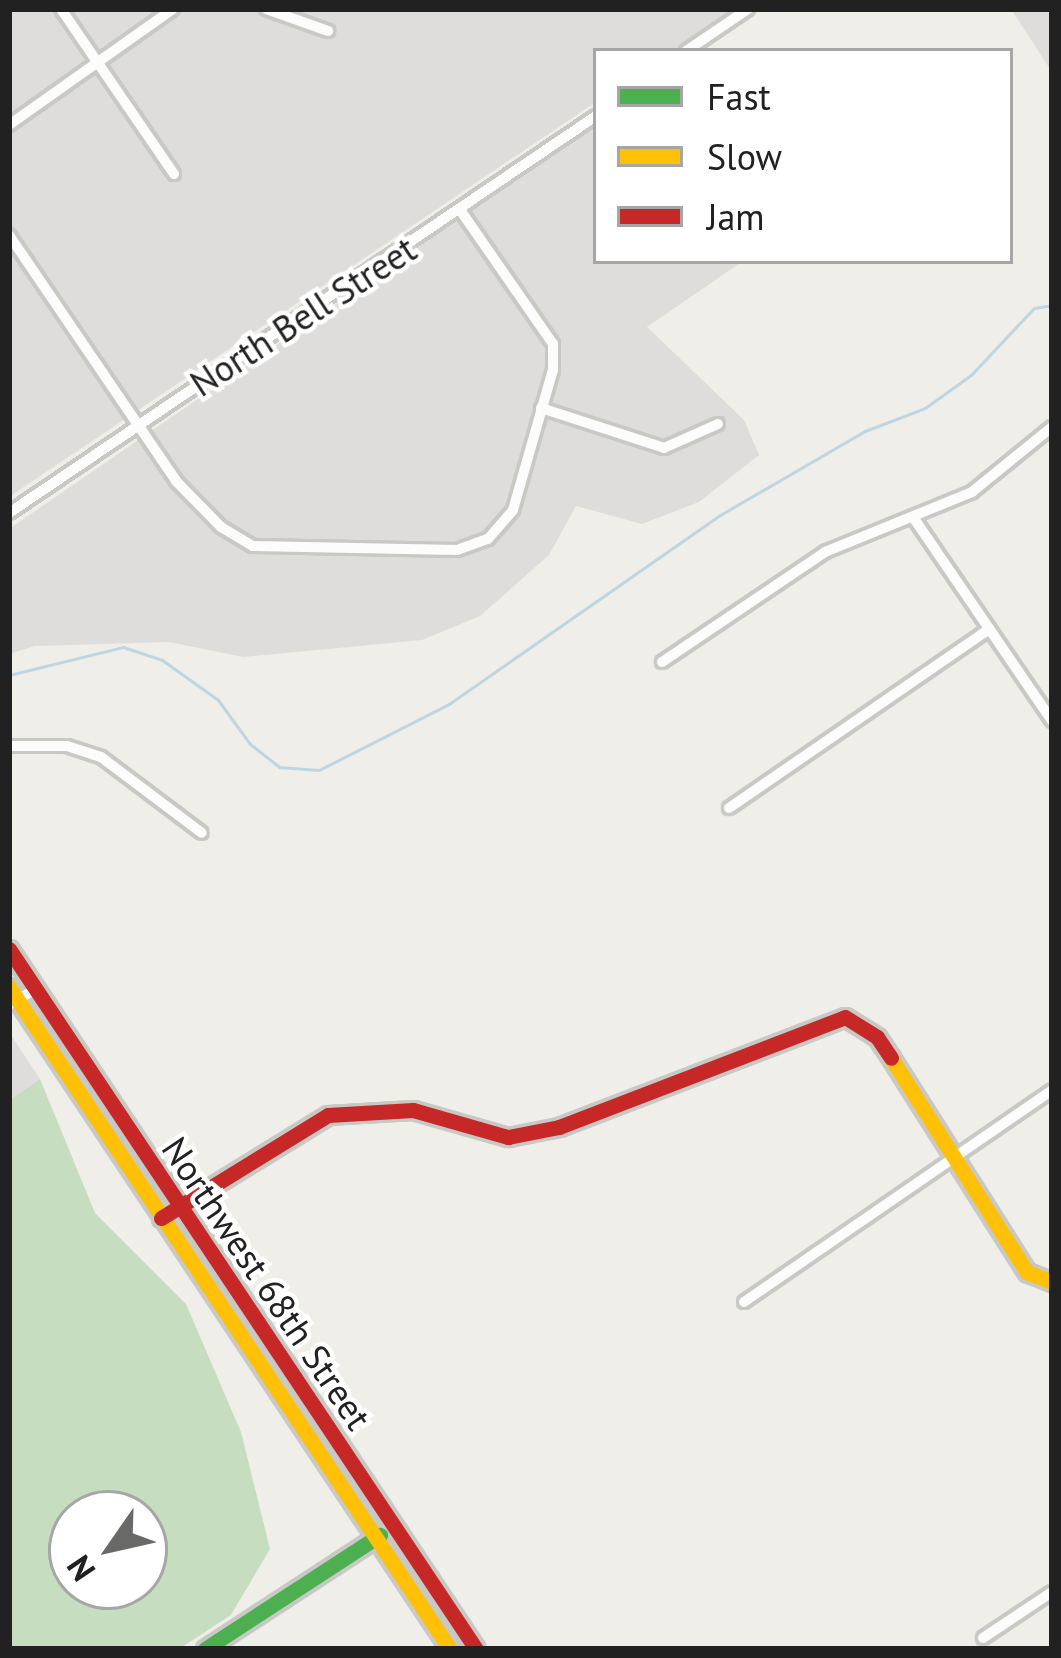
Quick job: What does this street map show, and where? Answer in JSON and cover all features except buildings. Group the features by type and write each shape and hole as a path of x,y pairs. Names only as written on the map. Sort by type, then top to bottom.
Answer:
{"main road":[{"name":"Northwest 68th Street","path":"9,949 476,1649"},
{"name":"Northwest 68th Street","path":"12,998 450,1649"},
{"path":"161,1218 328,1115 413,1110 508,1137 559,1127 796,1032 856,1019 877,1036 921,1115 953,1152 1027,1272 1052,1282"},
{"path":"205,1649 392,1527"}],"street":[{"path":"61,9 174,174"},
{"path":"9,125 173,9"},
{"path":"266,9 328,31"},
{"path":"690,48 748,9"},
{"name":"North Bell Street","path":"9,513 593,118"},
{"path":"9,235 199,510 253,545 457,550 488,538 513,510 553,344 461,211"},
{"path":"541,408 664,448 718,424"},
{"path":"662,662 825,551 972,492 1052,427"},
{"path":"913,517 1052,722"},
{"path":"728,808 989,629"},
{"path":"9,746 67,746 101,757 202,833"},
{"path":"12,998 36,989"},
{"path":"744,1301 949,1163 953,1152 1052,1090"},
{"path":"983,1638 1052,1592"}],"shaded area":[{"path":"9,9 735,9 676,48 593,48 593,104 9,497"},
{"path":"1011,9 1052,9 1052,72"},
{"path":"593,127 593,264 739,264 647,327 744,420 759,455 699,502 642,524 576,506 549,555 480,616 422,640 243,657 169,642 35,646 9,654 9,529"},
{"path":"9,1032 40,1079 9,1100"}],"green space":[{"path":"40,1079 95,1213 186,1304 241,1432 270,1549 231,1615 179,1649 9,1649 9,1100"}],"waterway":[{"path":"9,675 123,647 162,660 218,700 250,744 279,767 319,770 449,704 720,515 865,431 925,408 971,375 1034,308 1052,305"}],"traffic: fast":[{"path":"205,1649 380,1535"}],"traffic: slow":[{"path":"9,987 450,1649"},
{"path":"891,1058 1027,1272 1052,1282"}],"traffic: jam":[{"path":"9,949 476,1649"},
{"path":"161,1218 328,1115 413,1110 508,1137 559,1127 845,1017 877,1037 891,1058"}]}
